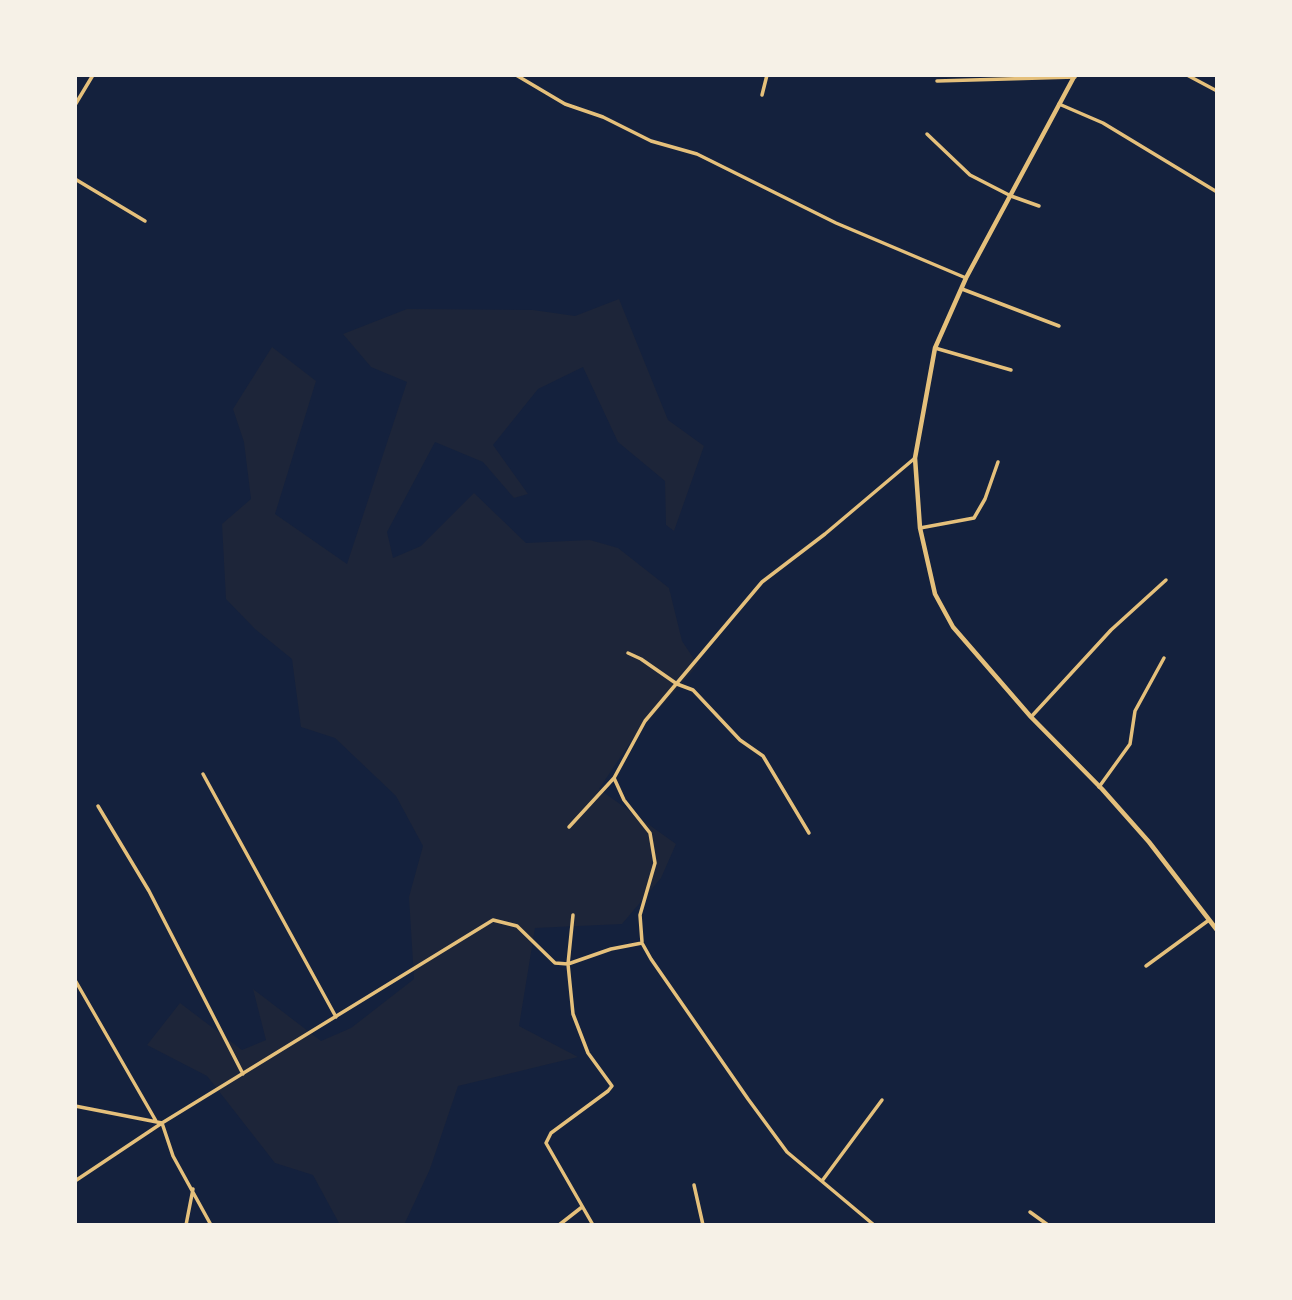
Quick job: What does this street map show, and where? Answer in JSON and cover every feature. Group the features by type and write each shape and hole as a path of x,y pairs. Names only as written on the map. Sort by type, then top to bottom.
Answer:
{"street":[{"path":"75,105 93,75"},
{"path":"516,75 565,103 603,117 651,141 697,153 836,223 966,278"},
{"path":"762,95 766,75"},
{"path":"1187,75 1217,92"},
{"path":"937,81 1075,76"},
{"path":"1075,76 966,278 934,348 915,458 920,528 935,594 953,627 1031,717 1149,842 1217,930"},
{"path":"1059,104 1103,123 1217,192"},
{"path":"927,134 970,174 1011,196 1039,206"},
{"path":"75,179 145,221"},
{"path":"962,289 1059,326"},
{"path":"934,348 1011,370"},
{"path":"569,827 614,778 645,722 762,582 825,534 915,458"},
{"path":"920,528 974,518 985,499 998,462"},
{"path":"1031,717 1111,630 1166,580"},
{"path":"628,653 677,684 693,690 740,740 763,756 809,833"},
{"path":"1099,787 1130,744 1135,711 1164,658"},
{"path":"203,774 336,1017"},
{"path":"614,778 624,800 650,833 655,863 640,915 642,943 651,959 787,1152 874,1225"},
{"path":"98,806 149,891 243,1074"},
{"path":"573,915 568,964 573,1014 588,1053 612,1086 551,1133 546,1143 593,1225"},
{"path":"75,1181 162,1123 492,920 517,926 555,963 568,964 611,949 642,943"},
{"path":"1146,966 1209,920"},
{"path":"75,980 156,1121"},
{"path":"822,1181 882,1100"},
{"path":"75,1106 162,1123"},
{"path":"162,1123 173,1156 211,1225"},
{"path":"694,1185 703,1225"},
{"path":"186,1225 193,1189"},
{"path":"559,1225 582,1207"},
{"path":"1030,1212 1048,1225"}],"shaded area":[{"path":"619,299 668,420 704,446 674,531 666,525 665,481 618,442 583,367 538,389 493,445 528,494 514,498 483,462 435,442 387,532 393,558 421,546 474,493 526,543 590,540 618,548 669,588 682,641 698,665 634,737 599,789 676,844 661,878 622,924 535,928 519,1026 578,1057 458,1086 430,1169 404,1225 340,1225 313,1175 275,1163 207,1076 147,1045 180,1003 242,1050 266,1040 253,989 321,1041 351,1028 414,979 409,897 423,846 396,796 335,738 301,727 292,659 255,629 226,599 222,524 251,499 244,442 233,409 272,347 316,381 275,514 347,564 407,382 371,367 343,334 407,309 533,310 575,316"}]}
